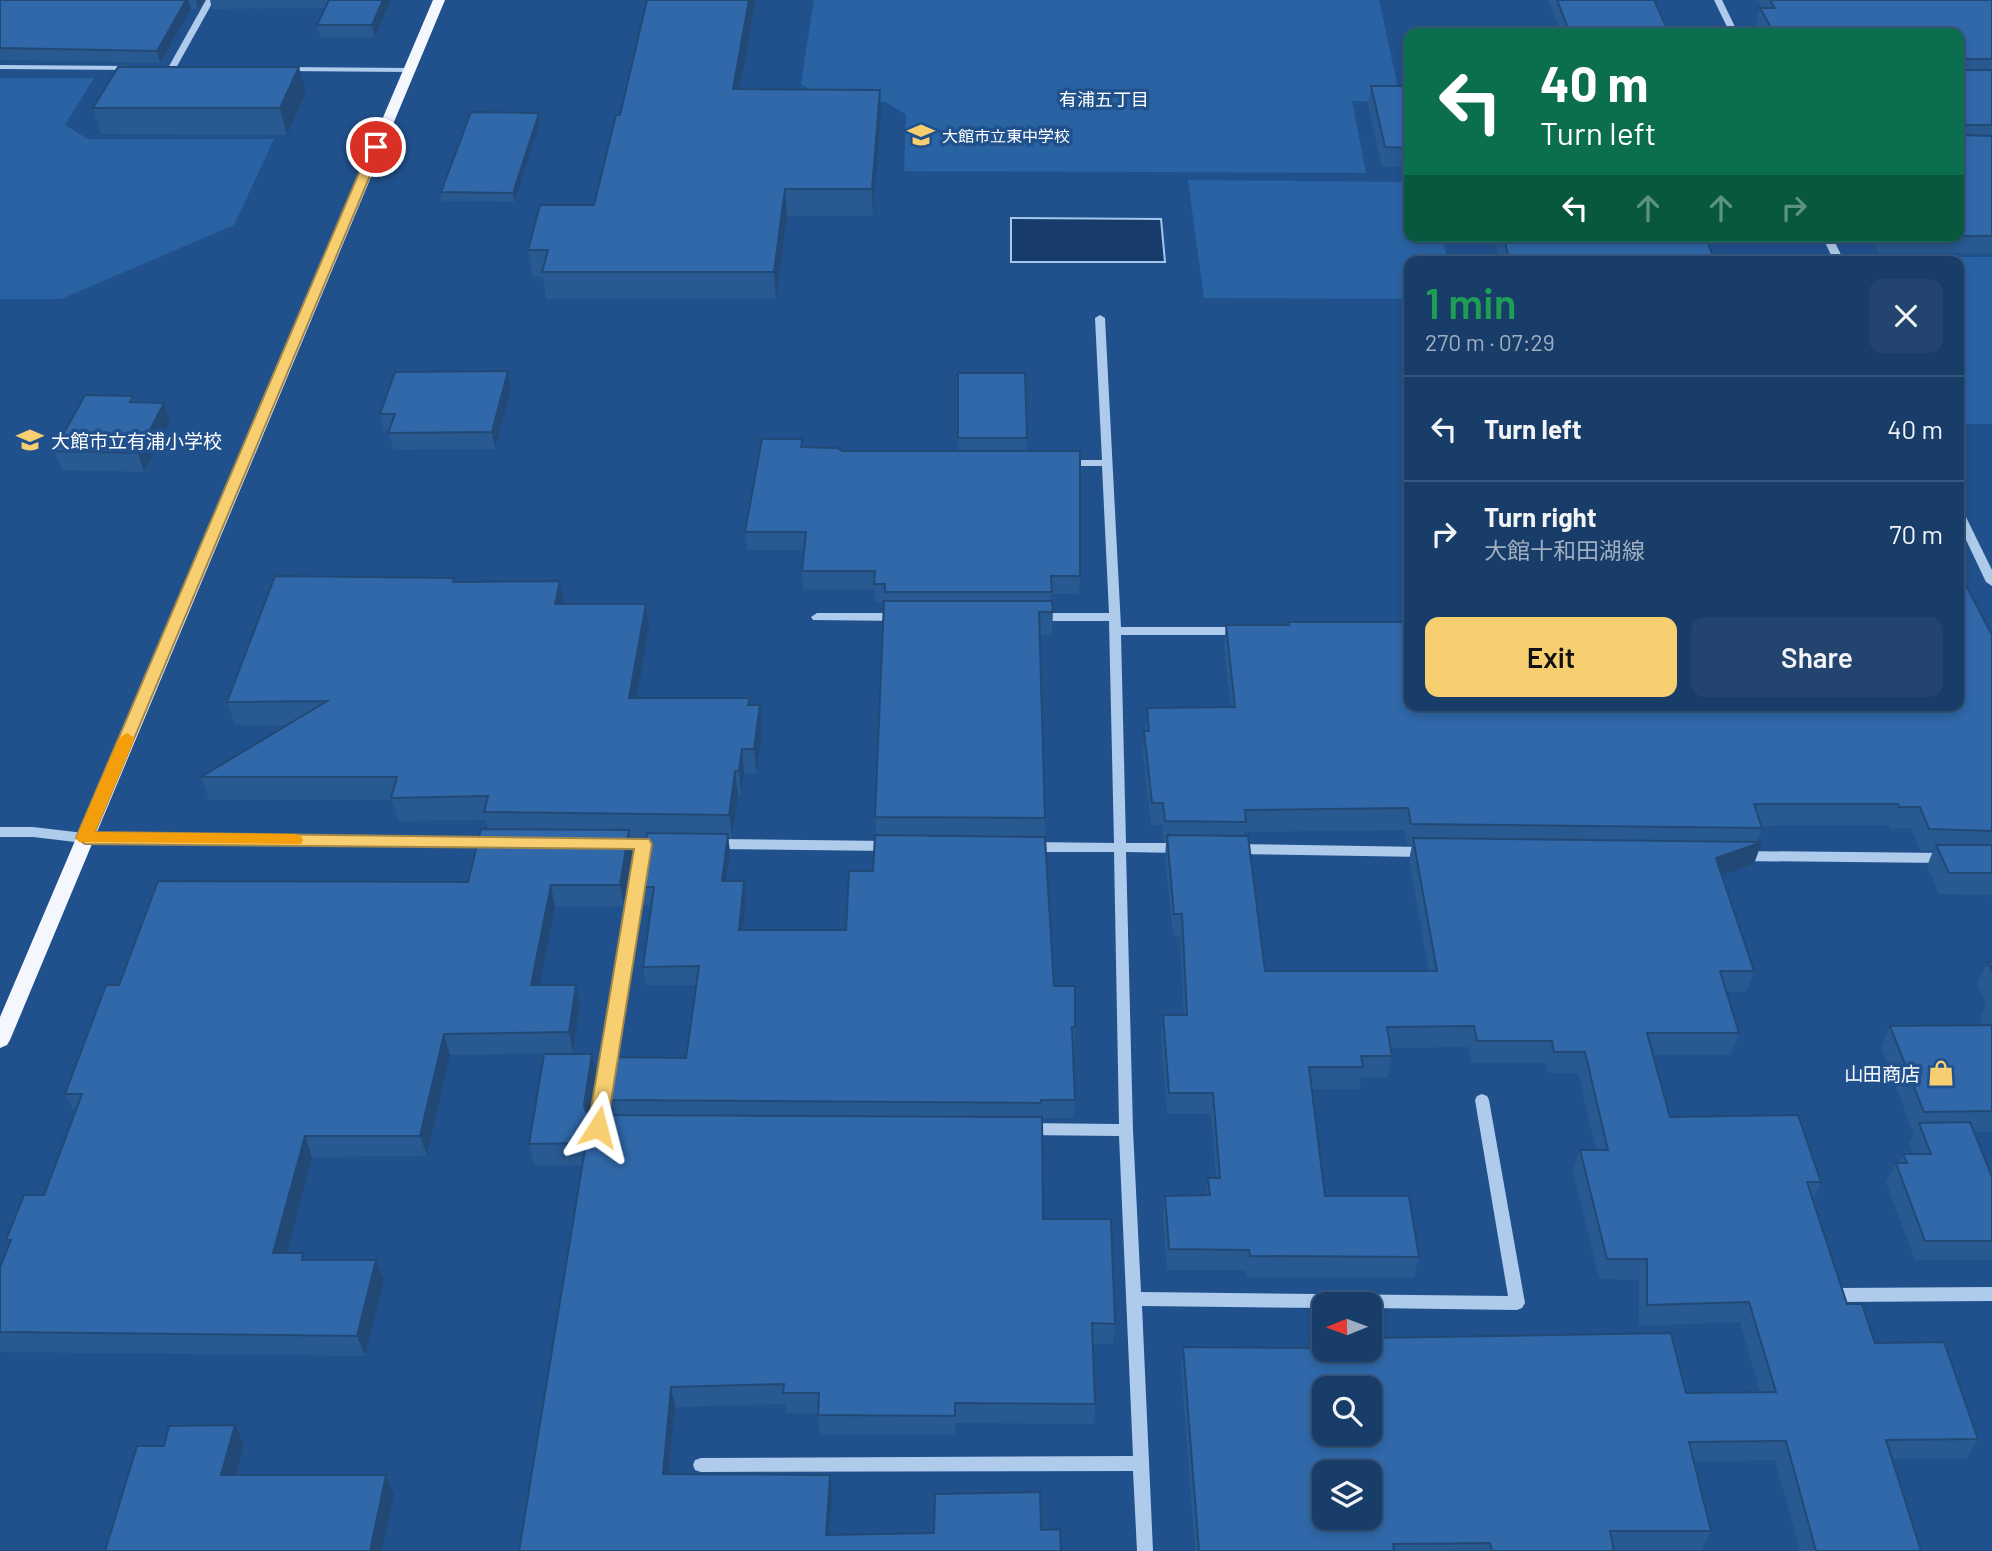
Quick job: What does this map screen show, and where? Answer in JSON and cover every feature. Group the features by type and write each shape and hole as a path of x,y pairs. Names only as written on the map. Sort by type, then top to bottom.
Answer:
{"main road":[{"path":"0,1040 439,0"}],"street":[{"path":"172,68 210,0"},
{"path":"1718,0 1732,28"},
{"path":"0,67 145,68"},
{"path":"158,68 185,68"},
{"path":"279,69 408,70"},
{"path":"1100,318 1115,624 1126,1129 1145,1551"},
{"path":"1052,463 1107,463"},
{"path":"1964,524 1992,582"},
{"path":"817,617 911,617"},
{"path":"1020,617 1255,631"},
{"path":"0,832 33,832 85,838 504,842"},
{"path":"601,843 671,844"},
{"path":"612,1127 598,1127 643,844"},
{"path":"698,844 903,846"},
{"path":"1012,847 1191,849"},
{"path":"1218,849 1439,852"},
{"path":"1729,856 1964,859"},
{"path":"1133,1299 1517,1303 1482,1100"},
{"path":"1015,1129 1126,1129"},
{"path":"1838,1295 1992,1294"},
{"path":"701,1465 1141,1463"}],"shaded area":[{"path":"814,0 1379,0 1401,102 1352,101 1366,173 904,171 906,114 885,102 822,96 801,84"},
{"path":"0,78 94,78 65,125 88,139 274,139 234,225 61,299 0,299"},
{"path":"1188,180 1404,182 1404,242 1443,242 1447,256 1404,256 1404,299 1204,298"},
{"path":"1011,218 1161,219 1165,262 1011,262"},
{"path":"1964,257 1992,257 1992,424 1964,424"}],"building":[{"path":"0,0 186,0 157,51 0,48"},
{"path":"329,0 383,0 372,25 317,25"},
{"path":"647,0 749,0 733,89 880,90 872,189 785,189 774,272 542,272 548,250 528,250 540,205 594,205 616,115 620,115"},
{"path":"1557,0 1654,0 1667,28 1568,28"},
{"path":"1770,0 1992,0 1992,59 1964,59 1964,28 1771,28 1760,8 1775,8"},
{"path":"118,67 299,67 280,108 93,108"},
{"path":"1964,70 1992,70 1992,125 1964,125"},
{"path":"1371,86 1404,86 1404,148 1385,147"},
{"path":"471,112 539,113 513,193 441,192"},
{"path":"1964,135 1992,136 1992,236 1964,236"},
{"path":"1505,242 1707,242 1713,256 1509,256"},
{"path":"508,371 492,432 388,433 395,414 380,414 395,372"},
{"path":"958,373 1025,373 1027,438 958,438"},
{"path":"85,395 133,396 130,402 164,403 138,453 54,451"},
{"path":"762,439 802,439 801,447 837,448 843,451 1080,451 1080,576 1051,576 1052,592 885,592 885,584 874,584 875,571 802,571 806,532 745,532"},
{"path":"275,576 454,578 453,582 560,581 555,604 646,604 629,698 750,698 748,705 760,705 754,749 742,749 739,771 735,771 729,815 484,812 488,796 391,798 397,777 201,777 327,701 227,702"},
{"path":"1964,581 1992,635 1992,831 1929,829 1920,807 1899,807 1898,804 1754,804 1762,828 1411,824 1408,808 1245,810 1246,822 1165,821 1163,803 1152,803 1144,731 1149,731 1147,708 1235,707 1226,625 1289,625 1288,622 1404,622 1404,711 1964,711"},
{"path":"884,601 1052,601 1053,612 1039,612 1045,818 875,817"},
{"path":"481,829 629,830 620,885 551,885 531,985 576,985 569,1032 444,1034 420,1136 305,1136 273,1253 303,1253 302,1260 376,1260 357,1336 0,1332 0,1267 11,1240 6,1240 24,1195 44,1195 82,1094 65,1094 106,985 119,985 158,881 468,882"},
{"path":"647,833 728,834 722,881 744,881 739,930 846,930 849,871 873,871 875,835 1045,837 1054,986 1075,986 1075,1027 1072,1027 1075,1100 1041,1100 1041,1103 605,1100 612,1057 686,1058 699,966 643,967 654,887 639,887"},
{"path":"1167,835 1248,836 1265,971 1437,971 1413,838 1762,842 1716,858 1754,971 1720,971 1739,1033 1647,1033 1670,1117 1798,1115 1821,1182 1807,1182 1847,1304 1862,1304 1875,1343 1944,1342 1978,1439 1886,1440 1921,1551 1816,1551 1786,1441 1689,1442 1711,1531 1610,1531 1614,1551 1492,1551 1490,1543 1393,1544 1394,1551 1199,1551 1183,1347 1311,1348 1312,1339 1312,1362 1382,1362 1382,1338 1671,1333 1686,1393 1776,1392 1749,1302 1647,1305 1647,1259 1607,1259 1580,1150 1608,1150 1585,1052 1554,1052 1552,1041 1477,1041 1474,1026 1387,1027 1392,1056 1361,1056 1363,1067 1309,1067 1325,1196 1409,1196 1419,1257 1250,1256 1249,1250 1169,1249 1165,1196 1210,1195 1208,1178 1220,1178 1213,1093 1169,1093 1163,1015 1187,1015 1182,914 1174,914"},
{"path":"1936,845 1992,845 1992,873 1949,873"},
{"name":"山田商店","path":"1992,1025 1992,1111 1924,1112 1890,1026"},
{"path":"544,1054 592,1054 584,1105 586,1111 593,1115 1042,1117 1043,1219 1111,1219 1115,1324 1092,1323 1095,1404 955,1403 955,1416 818,1415 819,1393 783,1393 784,1384 671,1387 663,1474 830,1475 826,1535 934,1533 935,1494 1040,1492 1041,1530 1060,1529 1061,1551 519,1551 586,1143 529,1144"},
{"path":"1970,1122 1992,1177 1992,1241 1925,1241 1896,1163 1907,1163 1903,1154 1931,1154 1919,1123"},
{"path":"235,1425 221,1475 386,1475 370,1551 105,1551 137,1446 164,1446 169,1426"}],"slow traffic":[{"path":"127,738 85,838 295,840"}],"place":[{"name":"大館市立東中学校","path":"921,135"},
{"name":"大館市立有浦小学校","path":"30,440"},
{"name":"山田商店","path":"1941,1073"}],"district":[{"name":"有浦五丁目","path":"1104,99"}],"route":[{"path":"376,147 85,838 643,844 598,1127"}]}
